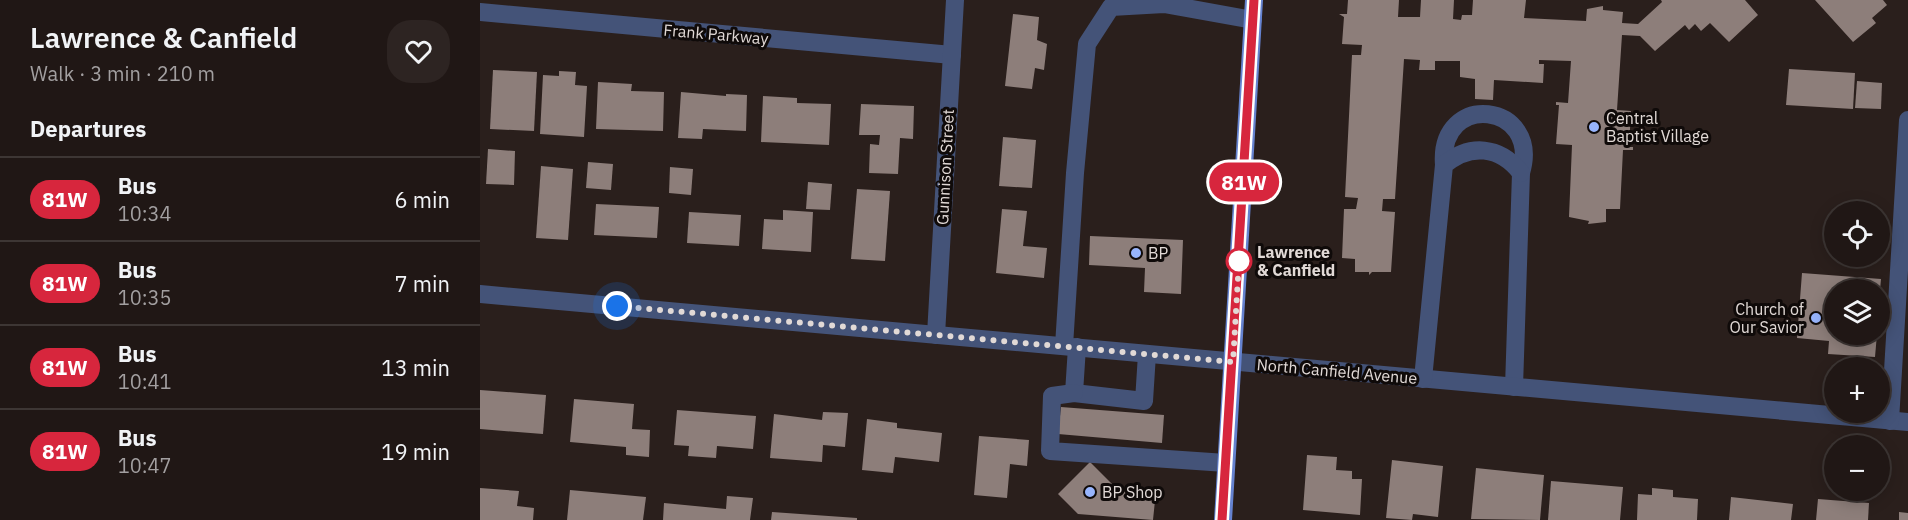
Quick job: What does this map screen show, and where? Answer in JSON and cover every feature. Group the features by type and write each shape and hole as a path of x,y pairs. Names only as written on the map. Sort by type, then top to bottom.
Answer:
{"main road":[{"path":"1222,520 1254,0"}],"street":[{"name":"Gunnison Street","path":"936,335 954,0"},
{"path":"1074,393 1070,347 1075,173 1087,44 1111,7 1164,4 1253,20"},
{"name":"Frank Parkway","path":"480,12 952,55"},
{"path":"1422,379 1444,165 1443,151 1453,127 1463,119 1488,113 1512,124 1520,134 1525,160 1521,173 1515,387"},
{"path":"1899,421 1908,120"},
{"path":"1444,165 1454,156 1469,150 1485,149 1500,153 1521,173"},
{"name":"North Canfield Avenue","path":"480,294 1899,421"},
{"path":"1147,354 1144,401 1074,393 1052,396 1050,451 1226,463"}],"building":[{"name":"Central Baptist Village","path":"1348,0 1399,0 1398,17 1420,17 1421,0 1454,0 1453,19 1461,20 1462,15 1472,15 1473,0 1526,0 1524,18 1586,21 1587,9 1603,6 1603,10 1623,12 1622,23 1638,24 1662,2 1661,0 1745,0 1758,15 1729,42 1710,23 1701,31 1695,24 1689,30 1685,25 1655,51 1640,36 1622,35 1617,110 1631,111 1629,147 1633,147 1633,150 1623,150 1620,209 1606,209 1606,222 1588,224 1589,221 1569,217 1572,145 1556,144 1559,105 1556,105 1556,102 1568,103 1571,61 1539,60 1539,64 1544,64 1543,83 1494,80 1493,100 1475,99 1475,79 1460,77 1460,61 1435,61 1435,70 1419,70 1420,60 1404,59 1395,199 1383,199 1382,211 1395,212 1391,272 1372,272 1369,275 1369,272 1355,272 1355,259 1342,258 1344,209 1356,209 1358,198 1345,197 1352,55 1361,55 1362,45 1342,44 1344,17 1339,14 1347,14"},
{"path":"1815,0 1883,0 1887,5 1872,18 1876,23 1853,42"},
{"path":"1013,14 1039,17 1037,40 1047,44 1044,70 1035,68 1032,89 1005,86"},
{"path":"1789,69 1855,73 1853,109 1786,105"},
{"path":"493,70 537,72 534,131 490,129"},
{"path":"559,71 576,72 575,85 587,86 584,137 540,134 543,75 559,76"},
{"path":"1857,81 1882,83 1881,109 1855,108"},
{"path":"598,82 632,84 631,91 664,92 663,131 596,129"},
{"path":"681,92 726,96 726,94 747,95 746,131 703,129 702,139 678,138"},
{"path":"763,96 797,98 797,103 831,104 829,145 761,142"},
{"path":"861,104 914,106 913,139 900,138 898,174 869,173 870,144 879,145 880,135 859,135"},
{"path":"1003,137 1036,140 1032,188 999,186"},
{"path":"488,149 515,151 514,185 486,184"},
{"path":"588,162 613,164 611,190 586,188"},
{"path":"541,166 573,169 568,240 536,238"},
{"path":"670,167 693,169 691,195 669,193"},
{"path":"808,182 832,184 830,210 806,209"},
{"path":"857,189 890,191 885,261 851,259"},
{"path":"596,204 659,207 657,238 594,235"},
{"path":"1002,209 1027,211 1023,246 1047,248 1044,278 996,273"},
{"path":"783,210 813,212 811,252 762,249 764,219 783,220"},
{"path":"689,212 741,215 739,246 687,243"},
{"name":"BP","path":"1090,236 1183,240 1181,294 1144,292 1145,268 1089,265"},
{"path":"1802,273 1881,279 1824,279 1824,341 1797,338"},
{"path":"1829,345 1876,345 1875,357 1828,354"},
{"path":"480,390 546,395 543,434 480,429"},
{"path":"574,399 634,404 632,429 650,430 649,457 626,455 626,447 570,442"},
{"path":"1061,407 1164,415 1162,443 1058,434"},
{"path":"677,410 756,416 753,449 717,446 716,458 688,456 689,446 674,445"},
{"path":"823,412 848,413 845,447 823,445 822,462 770,458 774,414 822,420"},
{"path":"867,419 897,423 897,428 942,433 939,462 895,457 893,473 862,470"},
{"path":"979,436 1029,440 1027,466 1010,464 1007,498 974,495"},
{"path":"1307,455 1337,457 1336,470 1352,471 1352,479 1362,479 1360,515 1303,510"},
{"path":"1392,460 1443,466 1438,517 1413,514 1412,520 1386,518"},
{"name":"BP Shop","path":"1090,462 1122,494 1128,488 1156,491 1153,520 1078,514 1058,494"},
{"path":"1476,468 1544,475 1540,520 1471,519"},
{"path":"1551,481 1623,487 1620,520 1548,520"},
{"path":"480,488 519,491 517,506 534,508 533,520 480,520"},
{"path":"1652,488 1673,490 1673,497 1698,499 1697,520 1637,520 1638,494 1652,495"},
{"path":"570,490 646,497 643,520 567,520"},
{"path":"727,496 753,498 750,520 663,520 664,503 726,509"},
{"path":"1731,497 1793,504 1791,520 1729,520"},
{"path":"1818,499 1869,503 1868,520 1816,520"},
{"path":"772,512 857,518 857,520 771,520"},
{"path":"1899,512 1908,513 1908,520 1899,520"}],"bus line":[{"name":"81W","path":"1222,520 1254,0"}],"place":[{"name":"Central Baptist Village","path":"1594,127"},
{"name":"BP","path":"1136,253"},
{"name":"Lawrence & Canfield","path":"1239,261"},
{"name":"Church of Our Savior","path":"1816,318"},
{"name":"BP Shop","path":"1090,492"}],"route":[{"path":"617,306 1233,362 1239,261"}]}
